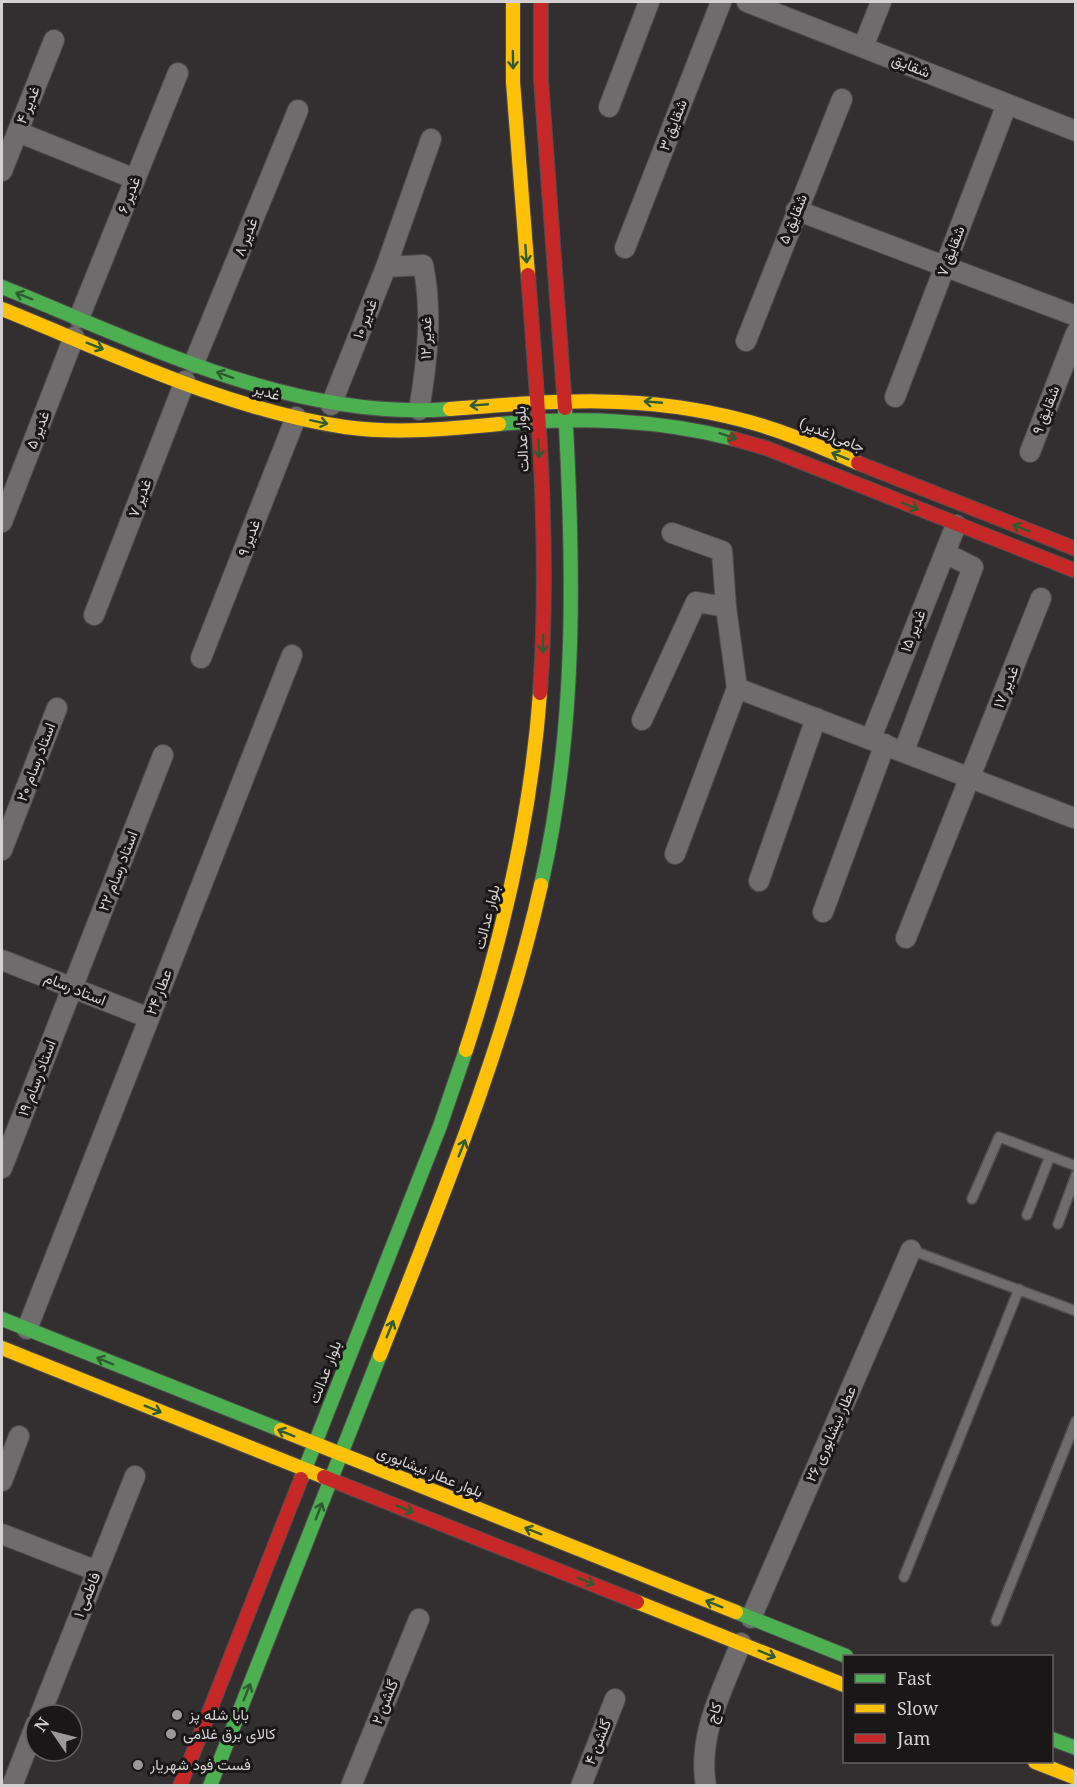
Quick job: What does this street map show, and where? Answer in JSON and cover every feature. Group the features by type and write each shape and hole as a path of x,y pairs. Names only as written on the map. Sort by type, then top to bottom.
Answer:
{"street":[{"name":"بلوار عدالت","path":"180,1785 448,1104 475,1028 505,917 524,826 535,746 543,651 544,556 537,401 513,81 513,2"},
{"path":"210,1785 471,1125 502,1036 532,923 550,842 571,652 572,556 565,399 541,79 541,2"},
{"path":"609,107 649,2"},
{"name":"شقایق ۳","path":"625,248 722,2"},
{"path":"863,47 881,2"},
{"name":"شقایق","path":"759,4 1076,131"},
{"name":"غدیر ۴","path":"2,171 54,40"},
{"name":"غدیر ۶","path":"79,318 178,73"},
{"name":"شقایق ۵","path":"746,341 796,210 842,99"},
{"name":"شقایق ۷","path":"895,397 1008,104"},
{"name":"غدیر ۸","path":"194,363 298,110"},
{"path":"18,132 135,179"},
{"name":"غدیر ۱۰","path":"331,405 386,267 431,139"},
{"path":"796,210 1076,316"},
{"name":"غدیر ۱۲","path":"386,267 423,265 426,281 428,356 419,410"},
{"name":"غدیر","path":"2,287 194,363 279,393 331,405 378,410 419,410 537,401"},
{"name":"غدیر","path":"2,309 221,395 296,417 376,430 426,430 566,419"},
{"name":"شقایق ۹","path":"1030,452 1076,333"},
{"name":"غدیر ۵","path":"2,522 10,477 74,337"},
{"name":"غدیر ۷","path":"94,615 185,381"},
{"name":"جامی(غدیر)","path":"537,401 617,399 722,413 773,429 1076,549"},
{"name":"غدیر ۹","path":"201,658 296,417"},
{"path":"566,419 616,419 717,432 766,448 1076,571"},
{"name":"غدیر ۱۵","path":"823,912 878,741 956,525"},
{"path":"672,533 722,551 726,607 737,688 675,854"},
{"path":"904,751 973,567 945,553"},
{"name":"غدیر ۱۷","path":"906,938 1041,598"},
{"path":"642,720 696,602 726,607"},
{"name":"عطار ۲۴","path":"27,1329 292,655"},
{"path":"737,688 1074,818"},
{"name":"استاد رسام ۲۰","path":"2,850 57,708"},
{"path":"759,881 816,718"},
{"name":"استاد رسام ۲۲","path":"72,988 163,755"},
{"name":"استاد رسام","path":"2,960 149,1018"},
{"name":"استاد رسام ۱۹","path":"2,1168 72,988"},
{"name":"عطار نیشابوری ۲۶","path":"751,1618 911,1250"},
{"name":"بلوار عطار نیشابوری","path":"2,1319 844,1655"},
{"path":"2,1348 843,1685"},
{"path":"2,1481 19,1436"},
{"name":"فاطمی ۱","path":"45,1703 135,1476"},
{"path":"2,1534 97,1571"},
{"path":"741,1643 751,1618"},
{"name":"گلشن ۲","path":"351,1785 419,1619"},
{"name":"کاج","path":"706,1785 705,1746 712,1714 741,1643"},
{"name":"گلشن ۴","path":"580,1785 615,1698"},
{"path":"1053,1739 1076,1748"},
{"path":"12,1785 24,1754"},
{"path":"1040,1763 1076,1778"}],"lane":[{"path":"972,1198 999,1137 1076,1166"},
{"path":"1027,1215 1050,1156"},
{"path":"1058,1224 1076,1175"},
{"path":"911,1250 1076,1311"},
{"path":"904,1577 1019,1289"},
{"path":"996,1621 1076,1421"}],"traffic: fast":[{"path":"2,287 165,354 277,391 334,403 392,410 450,409"},
{"path":"541,885 553,827 567,708 571,588 565,408"},
{"path":"499,424 617,421 676,427 734,439"},
{"path":"301,1479 440,1126 466,1050"},
{"path":"2,1319 281,1430"},
{"path":"210,1786 380,1355"},
{"path":"736,1612 844,1655"},
{"path":"1053,1739 1076,1748"}],"traffic: slow":[{"path":"513,2 513,82 528,275"},
{"path":"2,309 170,378 257,408 301,419 345,427 383,430 441,429 499,424"},
{"path":"450,409 596,401 668,406 705,411 757,424 801,439 858,463"},
{"path":"466,1050 480,1006 514,874 530,784 540,693"},
{"path":"380,1355 448,1181 490,1064 526,946 541,885"},
{"path":"2,1348 324,1477"},
{"path":"281,1430 736,1612"},
{"path":"637,1602 843,1685"},
{"path":"1038,1763 1076,1778"}],"traffic: jam":[{"path":"541,2 541,80 565,408"},
{"path":"528,275 542,484 544,589 540,693"},
{"path":"734,439 766,448 1076,571"},
{"path":"858,463 1076,549"},
{"path":"324,1477 637,1602"},
{"path":"180,1786 301,1479"}],"place":[{"name":"بابا شله پز","path":"177,1715"},
{"name":"کالای برق غلامی","path":"171,1734"},
{"name":"فست فود شهریار","path":"138,1765"}]}
